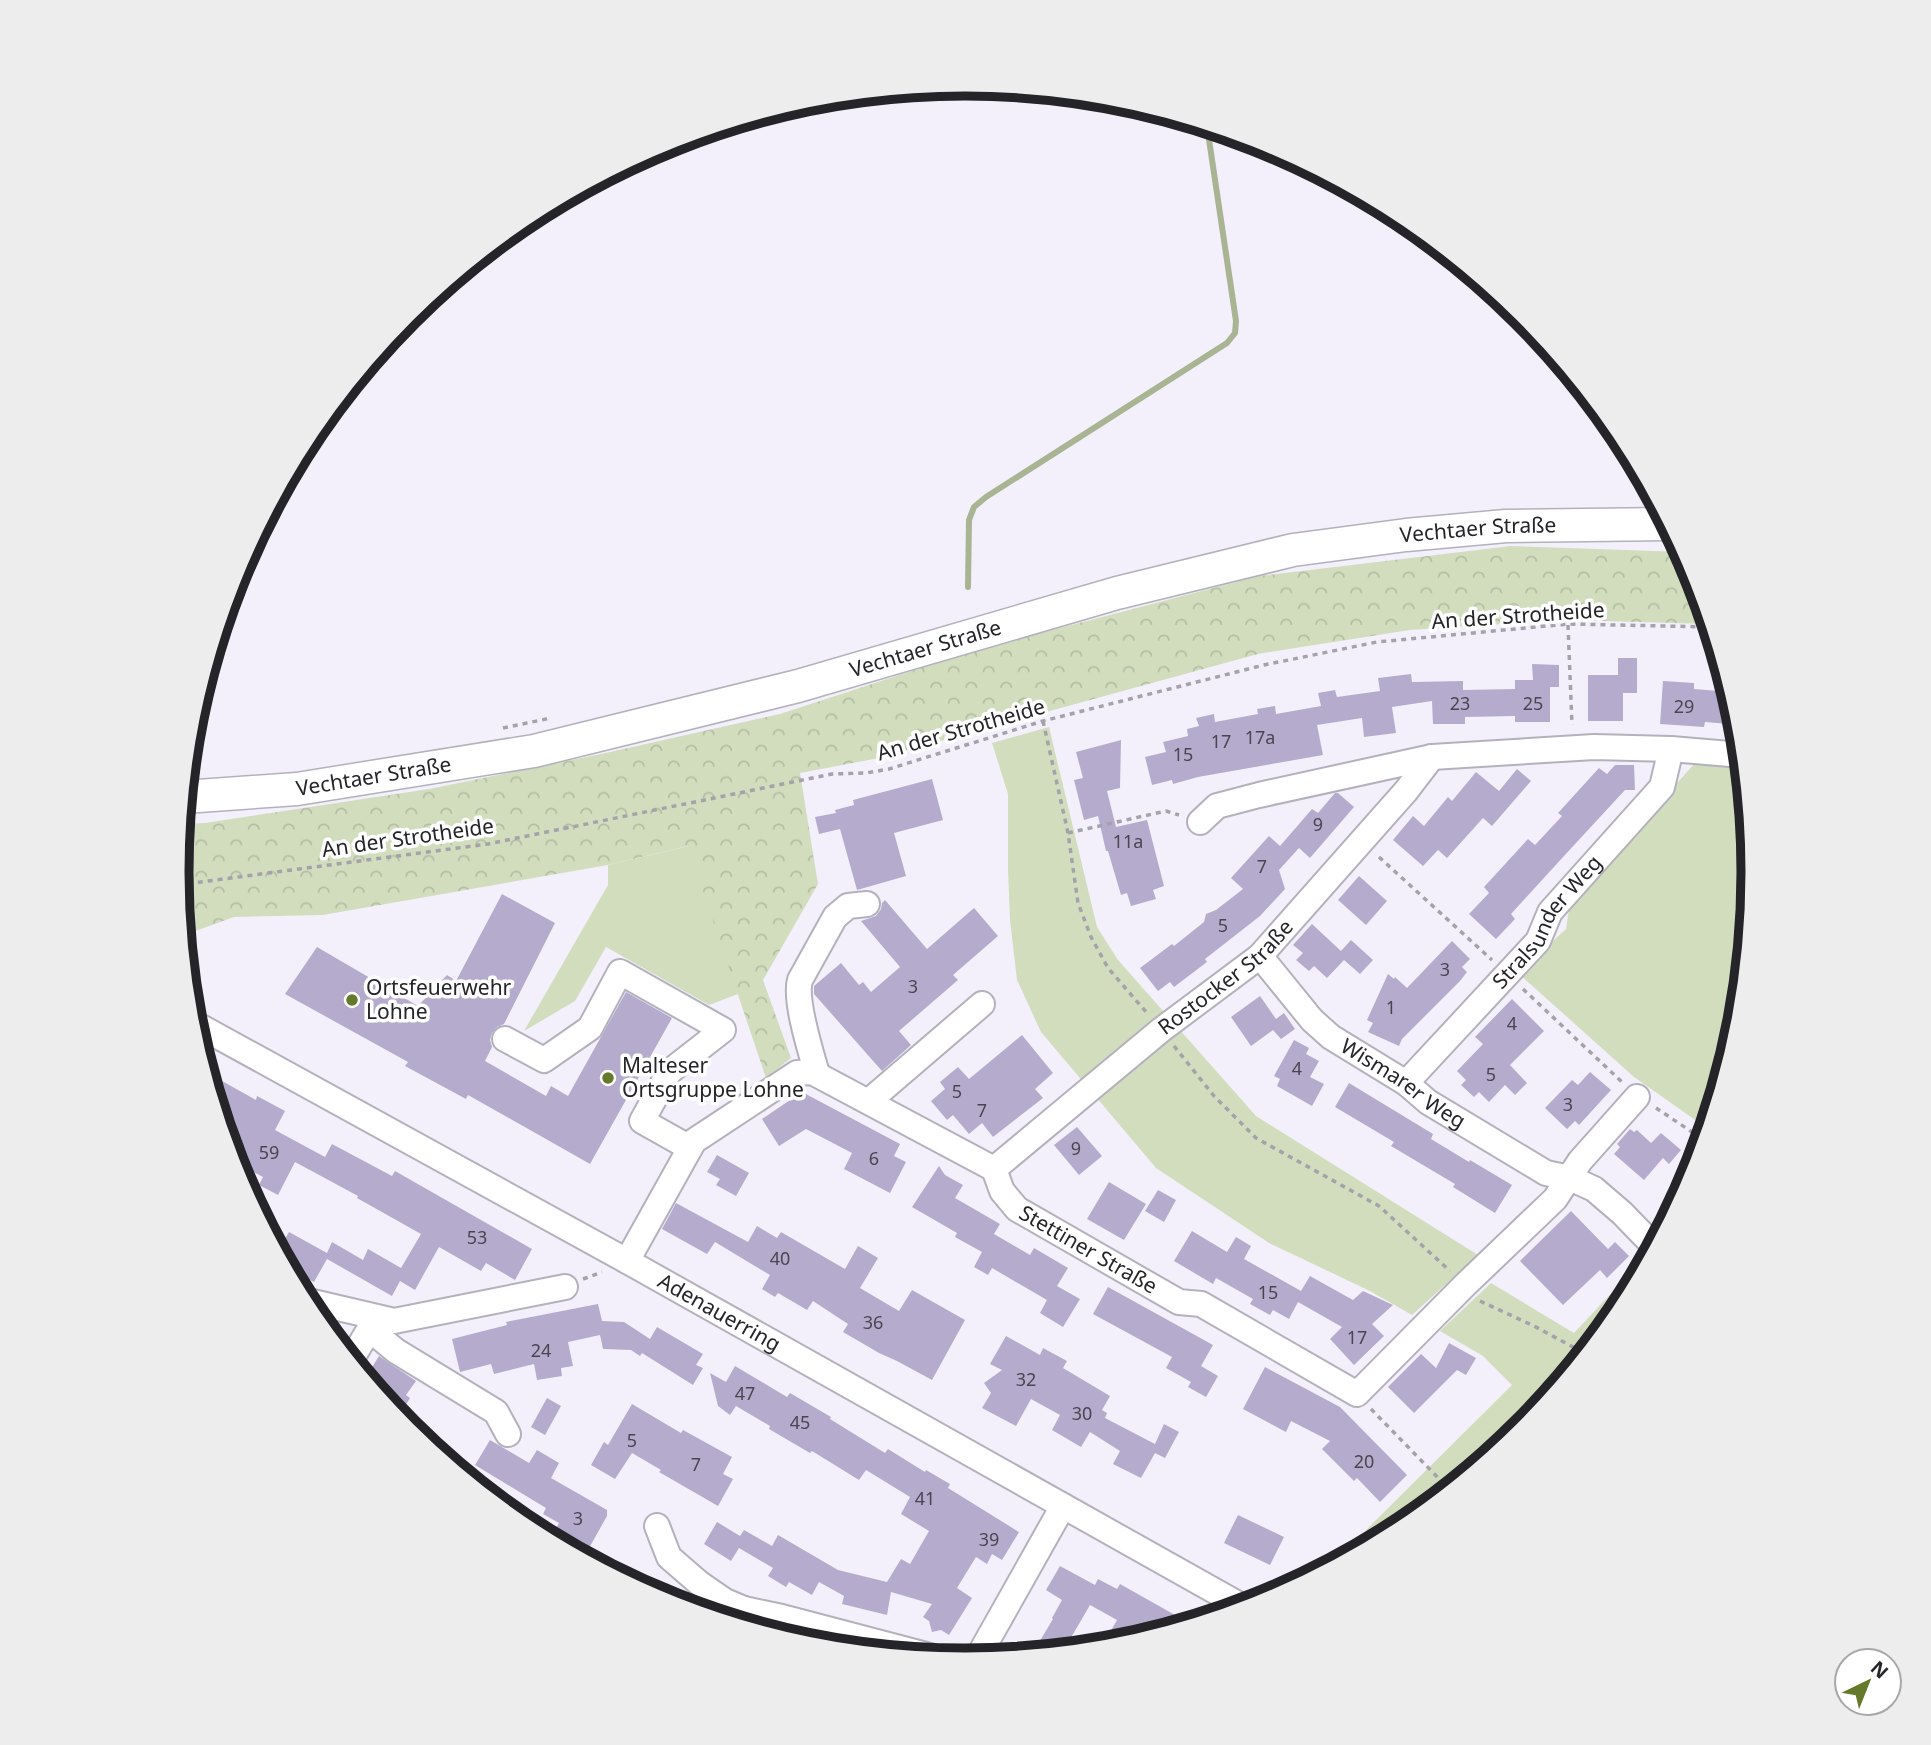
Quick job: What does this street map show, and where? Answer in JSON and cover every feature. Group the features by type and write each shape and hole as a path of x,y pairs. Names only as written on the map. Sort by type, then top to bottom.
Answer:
{"main road":[{"name":"Vechtaer Straße","path":"194,796 298,789 534,751 798,686 1117,593 1293,550 1406,535 1506,526 1659,524"}],"street":[{"path":"1200,822 1217,806 1259,794 1432,757 1573,748 1671,749 1732,754"},
{"name":"Stralsunder Weg","path":"1406,1083 1538,941 1550,912 1662,787 1671,749"},
{"name":"Rostocker Straße","path":"994,1169 1161,1030 1260,956 1406,791 1432,757"},
{"path":"817,1074 799,1000 800,980 835,917 848,906 867,904"},
{"name":"Wismarer Weg","path":"1260,956 1312,1020 1331,1037 1406,1083 1428,1102 1546,1172 1570,1178 1594,1189 1649,1240"},
{"path":"505,1039 544,1060 590,1028 620,972 723,1030 670,1072 642,1121 690,1148"},
{"path":"869,1101 982,1004"},
{"name":"Adenauerring","path":"205,1029 626,1261 1233,1601"},
{"path":"626,1261 694,1141 797,1073 817,1074 994,1169"},
{"path":"1357,1394 1555,1199 1580,1161 1637,1097"},
{"name":"Stettiner Straße","path":"994,1169 1002,1191 1017,1209 1179,1302 1201,1304 1357,1394"},
{"path":"320,1304 394,1321 565,1287"},
{"path":"356,1352 376,1318"},
{"path":"376,1318 379,1337 396,1351 496,1412 508,1434"},
{"path":"983,1648 1063,1506"},
{"path":"657,1526 669,1557 725,1601 737,1614"},
{"path":"744,1616 782,1616 887,1644"}],"path":[{"name":"An der Strotheide","path":"189,883 488,844 832,774 889,769 1043,721 1264,665 1377,642 1568,624 1702,627"},
{"path":"1568,624 1573,748"},
{"path":"1043,721 1068,833 1079,903 1091,937 1108,968 1214,1096 1256,1138 1379,1206 1480,1301 1577,1349"},
{"path":"1068,833 1166,811 1200,822"},
{"path":"1362,841 1637,1097 1696,1135"},
{"path":"565,1287 626,1261"},
{"path":"1357,1394 1444,1483"}],"green space":[{"path":"1511,546 1672,552 1701,624 1567,620 1410,630 1258,654 874,759 800,773 818,884 763,980 791,1058 766,1078 688,846 608,865 323,915 234,917 192,932 189,872 191,824 429,789 780,714 976,650 1259,576"},
{"path":"1049,727 1097,927 1118,960 1256,1116 1478,1255 1412,1315 1370,1291 1269,1243 1156,1168 1041,1032 1017,980 1010,920 1008,794 992,743"},
{"path":"1695,763 1734,767 1742,872 1740,923 1727,1024 1700,1124 1634,1077 1518,973 1566,929 1570,903"},
{"path":"689,846 738,994 709,1005 606,947 575,1001 524,1031 608,885 608,865"},
{"path":"1631,1272 1581,1345 1514,1421 1438,1488 1372,1534 1366,1530 1512,1385 1483,1356 1440,1331 1491,1283 1574,1333"}],"building":[{"path":"1618,658 1637,658 1637,693 1623,693 1623,721 1588,721 1588,675 1618,675"},
{"path":"1532,664 1559,665 1559,687 1550,687 1550,722 1515,722 1515,716 1465,717 1465,724 1433,724 1432,701 1392,707 1396,733 1364,737 1362,718 1317,725 1323,755 1198,777 1173,784 1172,780 1152,785 1145,757 1166,752 1163,742 1188,736 1187,729 1199,726 1196,718 1214,714 1215,722 1258,714 1257,709 1275,706 1276,714 1321,706 1318,693 1335,690 1337,697 1380,691 1378,678 1411,674 1412,682 1463,681 1463,690 1515,689 1515,680 1533,680"},
{"path":"1663,681 1694,683 1694,689 1720,691 1727,724 1705,722 1704,727 1660,724"},
{"path":"1121,740 1120,788 1107,791 1116,827 1147,820 1164,886 1153,890 1156,899 1131,906 1127,893 1121,895 1106,851 1098,816 1084,820 1074,780 1083,778 1076,752"},
{"path":"1615,765 1634,765 1635,790 1625,790 1511,914 1515,919 1496,939 1469,914 1489,893 1484,887 1528,839 1535,845 1562,816 1558,813 1599,768 1607,774"},
{"path":"1517,769 1531,781 1492,826 1483,818 1447,858 1438,850 1423,866 1393,840 1413,816 1424,826 1448,797 1452,801 1476,772 1499,791"},
{"path":"932,779 943,820 894,833 906,876 857,890 840,829 819,834 815,817 836,813 835,810 854,805 853,800"},
{"path":"1335,793 1354,807 1310,858 1299,848 1279,870 1285,889 1260,916 1205,959 1207,962 1174,987 1170,982 1158,991 1140,968 1172,944 1174,946 1204,922 1206,914 1216,910 1243,889 1231,878 1269,836 1280,846 1312,809 1318,813"},
{"path":"1359,876 1387,901 1366,925 1338,900"},
{"name":"Ortsfeuerwehr Lohne","path":"502,894 555,923 504,1024 492,1033 492,1047 485,1061 546,1096 551,1086 568,1096 626,992 672,1018 590,1164 468,1095 466,1099 405,1066 408,1062 285,994 317,947 418,1006 447,975 456,981"},
{"path":"885,900 927,949 974,908 998,936 953,975 958,980 899,1031 911,1045 882,1071 814,994 814,986 841,963 859,985 863,982 871,992 900,967 861,921 876,916"},
{"path":"1312,924 1341,951 1351,940 1373,960 1360,974 1344,960 1327,978 1314,966 1309,971 1296,960 1303,953 1293,945"},
{"path":"1452,941 1470,959 1462,967 1467,972 1460,981 1402,1039 1399,1046 1368,1032 1373,1023 1367,1020 1388,974 1407,988"},
{"path":"1260,996 1276,1019 1284,1013 1295,1029 1281,1039 1273,1030 1251,1046 1231,1017"},
{"path":"1512,999 1544,1031 1510,1065 1527,1083 1515,1095 1505,1085 1489,1102 1479,1092 1474,1097 1461,1085 1466,1080 1457,1071 1483,1044 1475,1037"},
{"path":"1022,1035 1053,1073 1035,1089 1043,1098 993,1137 982,1123 969,1134 953,1115 947,1120 931,1101 945,1089 940,1082 958,1067 969,1079"},
{"path":"1294,1040 1309,1048 1306,1054 1319,1061 1310,1077 1324,1084 1312,1106 1277,1086 1280,1079 1274,1076"},
{"path":"1590,1072 1611,1090 1579,1125 1575,1121 1567,1129 1545,1108 1572,1080 1578,1085"},
{"path":"218,1078 256,1100 257,1096 285,1111 275,1130 325,1157 332,1144 392,1176 395,1171 532,1249 515,1280 486,1263 481,1271 439,1247 415,1290 400,1281 392,1296 327,1259 314,1282 302,1276 283,1242 289,1232 327,1253 332,1242 363,1260 368,1249 401,1268 421,1234 295,1162 278,1195 259,1185 263,1177 248,1169 239,1147 241,1144 238,1142 230,1122"},
{"path":"1349,1083 1433,1134 1431,1139 1512,1185 1495,1213 1453,1187 1455,1184 1391,1146 1394,1142 1335,1107"},
{"path":"802,1092 900,1144 894,1156 906,1162 890,1193 844,1169 852,1153 806,1129 779,1146 762,1119"},
{"path":"1077,1127 1102,1156 1079,1175 1054,1145"},
{"path":"1630,1129 1634,1132 1637,1130 1651,1143 1661,1133 1681,1150 1669,1164 1663,1158 1644,1180 1614,1154 1620,1147 1617,1144"},
{"path":"717,1155 749,1173 736,1196 716,1185 720,1179 707,1172"},
{"path":"939,1166 945,1175 963,1185 955,1198 1000,1224 994,1234 1030,1255 1034,1248 1068,1268 1057,1286 1080,1299 1063,1327 1040,1313 1047,1300 992,1268 988,1275 974,1267 982,1252 955,1237 957,1233 912,1207"},
{"path":"1109,1182 1146,1204 1124,1240 1087,1219"},
{"path":"1158,1190 1176,1200 1164,1222 1145,1211"},
{"path":"676,1203 748,1242 757,1226 777,1238 781,1232 845,1269 858,1246 878,1258 860,1288 899,1311 912,1290 965,1320 932,1380 843,1332 848,1324 813,1301 807,1310 778,1293 775,1297 762,1289 770,1275 715,1242 707,1254 662,1229"},
{"path":"1571,1211 1608,1249 1615,1242 1629,1256 1607,1278 1600,1270 1563,1305 1520,1261"},
{"path":"1192,1231 1227,1252 1236,1237 1251,1246 1244,1259 1301,1291 1310,1276 1353,1300 1363,1291 1393,1305 1372,1324 1384,1336 1354,1365 1330,1339 1342,1327 1298,1302 1289,1319 1273,1310 1270,1315 1250,1304 1253,1299 1216,1278 1213,1284 1174,1261"},
{"path":"1108,1287 1213,1345 1201,1366 1218,1376 1206,1397 1188,1387 1191,1382 1166,1368 1172,1357 1093,1314"},
{"path":"598,1304 602,1321 624,1322 650,1339 657,1327 703,1354 696,1365 703,1368 693,1385 642,1353 640,1356 631,1350 603,1349 600,1335 568,1342 573,1366 561,1368 562,1376 537,1380 534,1364 494,1374 491,1364 460,1372 452,1339 507,1325 506,1322"},
{"path":"1006,1336 1040,1355 1043,1348 1067,1361 1063,1368 1110,1396 1102,1410 1107,1413 1105,1418 1155,1444 1164,1424 1179,1432 1165,1458 1155,1453 1141,1478 1113,1464 1120,1451 1090,1432 1081,1447 1052,1430 1060,1415 1031,1399 1016,1426 982,1408 991,1393 984,1383 1002,1370 990,1364"},
{"path":"1449,1343 1476,1358 1466,1375 1457,1370 1414,1413 1388,1387 1421,1354 1436,1368"},
{"path":"379,1356 416,1381 406,1395 410,1398 404,1408 382,1384 370,1370"},
{"path":"735,1366 787,1397 790,1393 885,1453 888,1449 950,1484 948,1488 1019,1532 1002,1560 992,1554 987,1564 976,1557 957,1588 972,1598 949,1635 941,1630 932,1632 929,1621 923,1617 932,1604 891,1592 887,1615 842,1604 844,1596 819,1582 812,1595 789,1582 786,1587 768,1576 773,1568 739,1548 731,1561 704,1544 717,1522 740,1536 744,1530 772,1546 778,1535 838,1570 887,1582 901,1559 910,1564 929,1531 901,1514 910,1497 866,1470 859,1480 769,1429 770,1426 736,1406 730,1415 718,1406 710,1373 726,1382"},
{"path":"1265,1367 1340,1407 1407,1475 1380,1502 1357,1478 1354,1481 1322,1449 1330,1441 1291,1421 1286,1432 1243,1409"},
{"path":"547,1398 561,1406 545,1435 531,1427"},
{"path":"632,1404 681,1433 683,1430 732,1457 723,1474 733,1479 718,1506 632,1453 615,1479 591,1465 604,1442 608,1445"},
{"path":"490,1440 529,1463 537,1450 559,1463 551,1478 607,1510 607,1516 588,1551 555,1531 559,1523 543,1514 546,1508 475,1465"},
{"path":"1238,1515 1284,1537 1270,1565 1224,1543"},
{"path":"1060,1566 1095,1585 1098,1579 1117,1589 1120,1584 1180,1618 1108,1635 1117,1620 1090,1605 1070,1642 1037,1645 1062,1600 1046,1590"}],"waterway":[{"path":"968,587 969,520 974,507 1227,343 1235,333 1236,321 1208,135"}],"place":[{"name":"Ortsfeuerwehr Lohne","path":"352,1000"},
{"name":"Malteser Ortsgruppe Lohne","path":"608,1078"}]}
